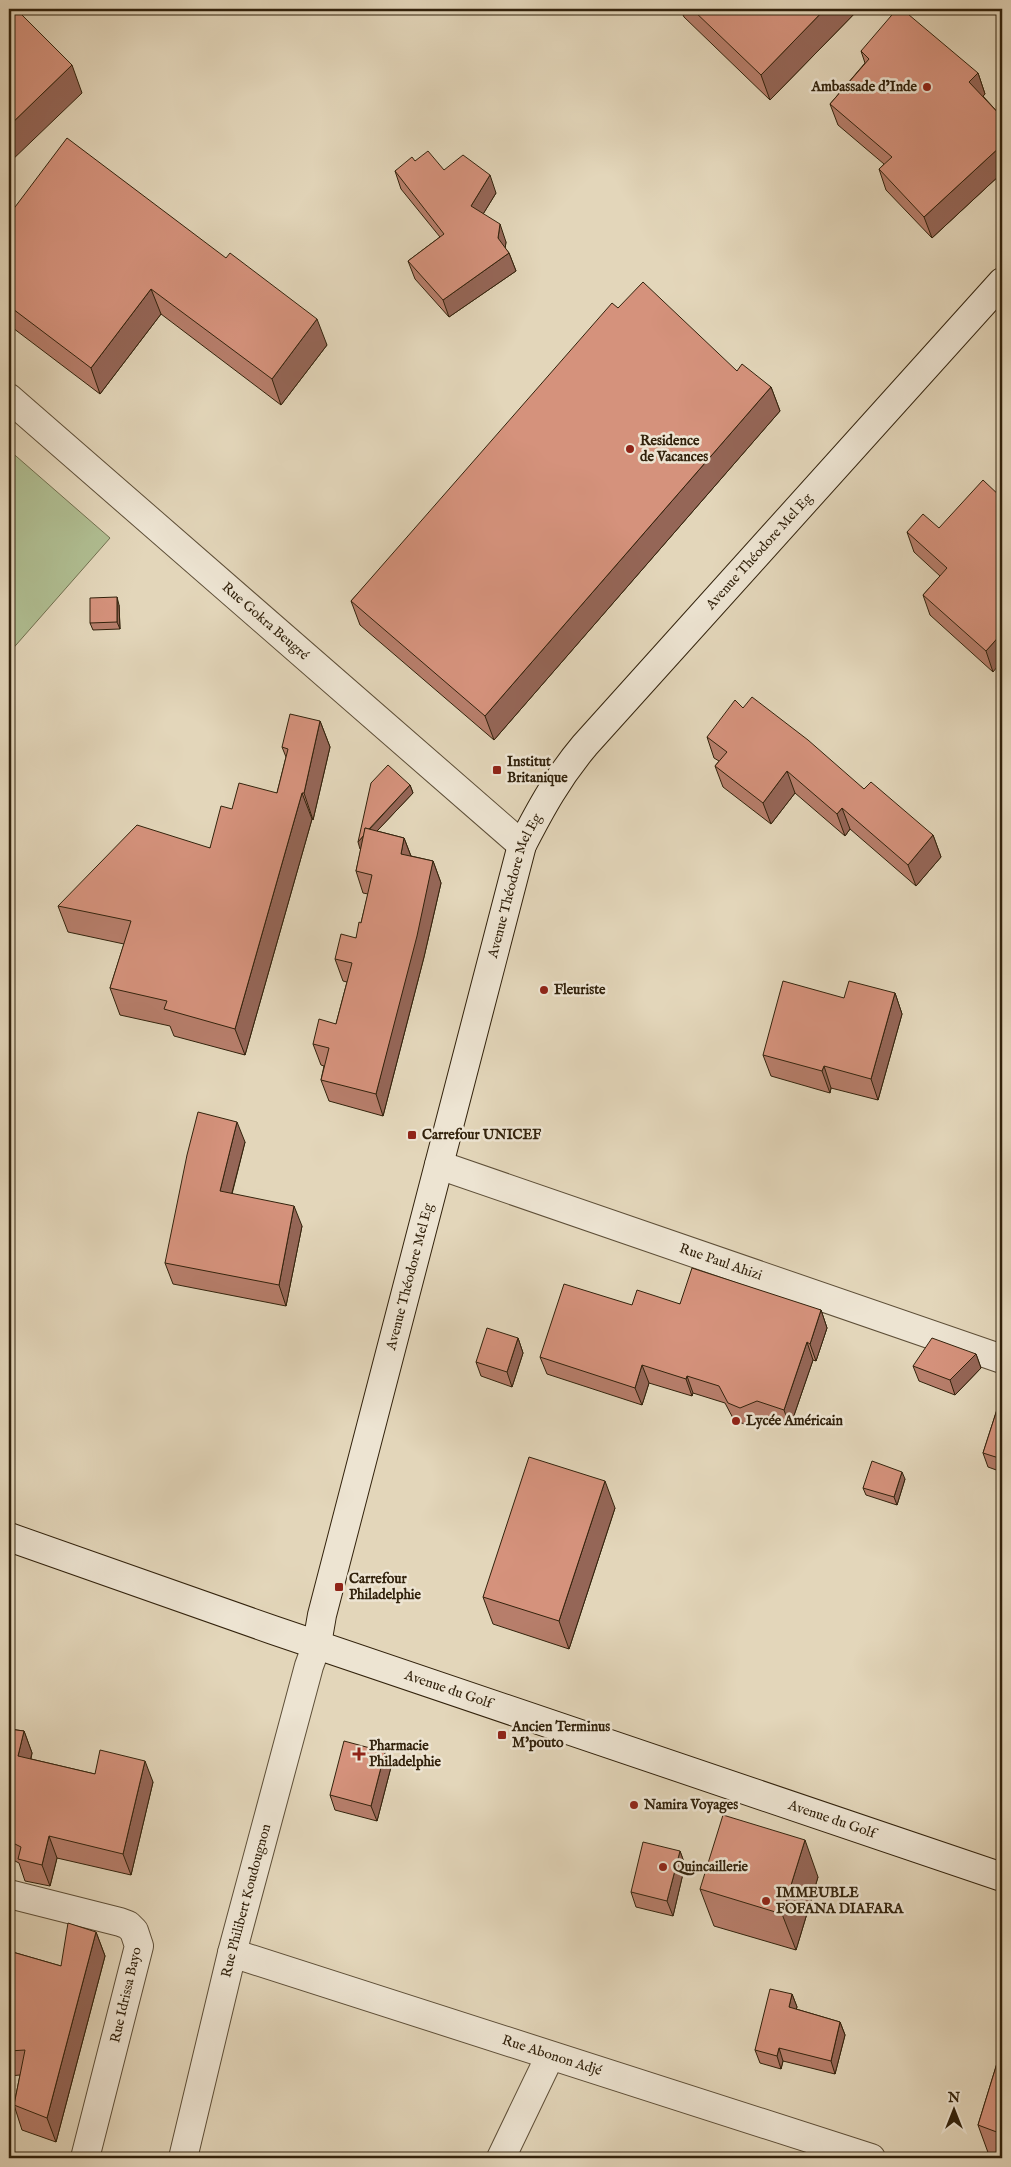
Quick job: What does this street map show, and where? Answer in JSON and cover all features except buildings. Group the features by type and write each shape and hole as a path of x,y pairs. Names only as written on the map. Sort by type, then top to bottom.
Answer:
{"street":[{"name":"Avenue Théodore Mel Eg","path":"317,1644 322,1615 522,845 546,798 564,770 1002,282"},
{"name":"Rue Gokra Beugré","path":"9,398 522,845"},
{"name":"Rue Paul Ahizi","path":"439,1165 1002,1359"},
{"name":"Avenue du Golf","path":"9,1537 1002,1877"},
{"name":"Rue Philibert Koudougnon","path":"183,2158 232,1953 309,1666 317,1644"},
{"name":"Rue Idrissa Bayo","path":"9,1894 120,1922 128,1925 138,1938 131,1980 86,2158"},
{"name":"Rue Abonon Adjé","path":"232,1953 871,2158"},
{"path":"502,2158 550,2056"}],"green space":[{"path":"9,450 110,538 9,653"}],"place":[{"name":"Ambassade d’Inde","path":"927,87"},
{"name":"Residence de Vacances","path":"630,449"},
{"name":"Institut Britanique","path":"497,770"},
{"name":"Fleuriste","path":"544,990"},
{"name":"Carrefour UNICEF","path":"412,1135"},
{"name":"Lycée Américain","path":"736,1421"},
{"name":"Carrefour Philadelphie","path":"339,1587"},
{"name":"Ancien Terminus M'pouto","path":"502,1735"},
{"name":"Pharmacie Philadelphie","path":"359,1754"},
{"name":"Namira Voyages","path":"634,1805"},
{"name":"Quincaillerie","path":"663,1867"},
{"name":"IMMEUBLE FOFANA DIAFARA","path":"766,1901"}]}
